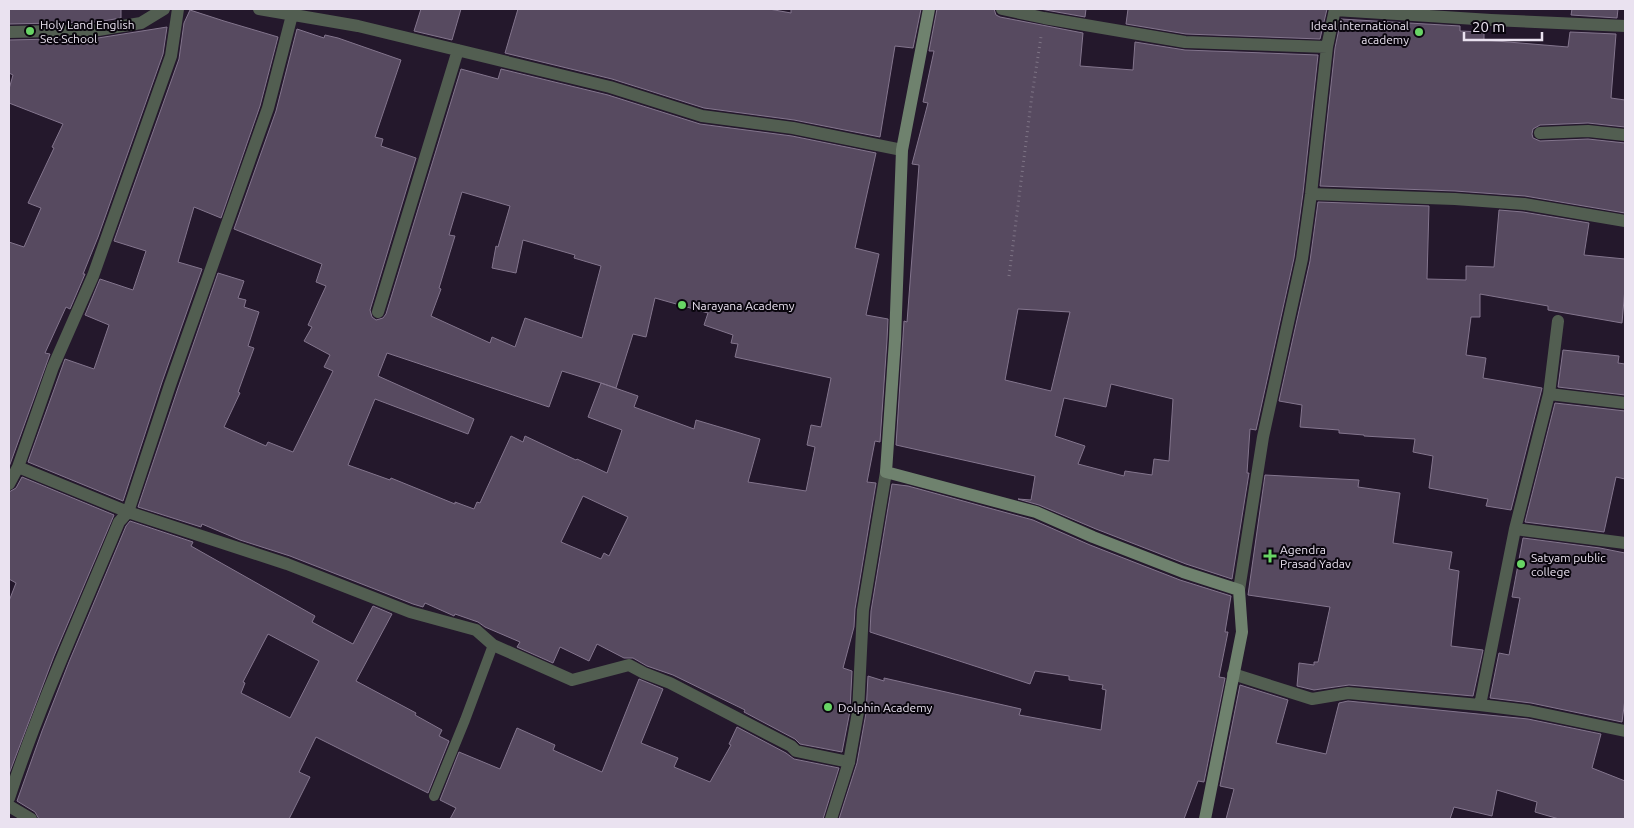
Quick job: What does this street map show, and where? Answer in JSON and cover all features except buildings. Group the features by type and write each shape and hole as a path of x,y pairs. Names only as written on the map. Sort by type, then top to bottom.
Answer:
{"main road":[{"path":"929,9 902,150 895,340 886,472 1036,512 1092,537 1183,572 1239,590 1242,632 1205,819"}],"street":[{"path":"9,32 98,30 141,23 164,9"},
{"path":"9,484 18,467 53,367 93,276 171,56 178,9"},
{"path":"259,9 292,12 458,50 610,88 702,116 793,128 902,150"},
{"path":"1002,9 1185,42 1327,46"},
{"path":"1239,590 1263,437 1302,259 1327,46 1335,9 1491,20 1625,26"},
{"path":"9,798 27,744 53,680 119,522 128,512 170,385 262,125 292,12"},
{"path":"378,312 458,50"},
{"path":"1540,133 1588,131 1625,135"},
{"path":"1311,194 1455,199 1524,204 1625,221"},
{"path":"1480,705 1515,530 1549,394 1558,321"},
{"path":"1549,394 1625,403"},
{"path":"18,467 128,512 288,564 410,612 476,630 493,645 572,680 630,664 644,673 670,683 791,746 796,751 849,762"},
{"path":"831,819 849,762 858,712 863,610 886,472"},
{"path":"1515,530 1625,543"},
{"path":"1233,674 1312,699 1348,693 1480,705 1529,712 1625,731"},
{"path":"9,806 31,819"}],"lane":[{"path":"434,796 493,645"}],"path":[{"path":"1009,276 1032,95 1044,18"}],"place":[{"name":"Holy Land English Sec School","path":"30,31"},
{"name":"Ideal international academy","path":"1419,32"},
{"name":"Narayana Academy","path":"682,305"},
{"name":"Agendra Prasad Yadav","path":"1270,556"},
{"name":"Satyam public college","path":"1521,564"},
{"name":"Dolphin Academy","path":"828,707"}]}
